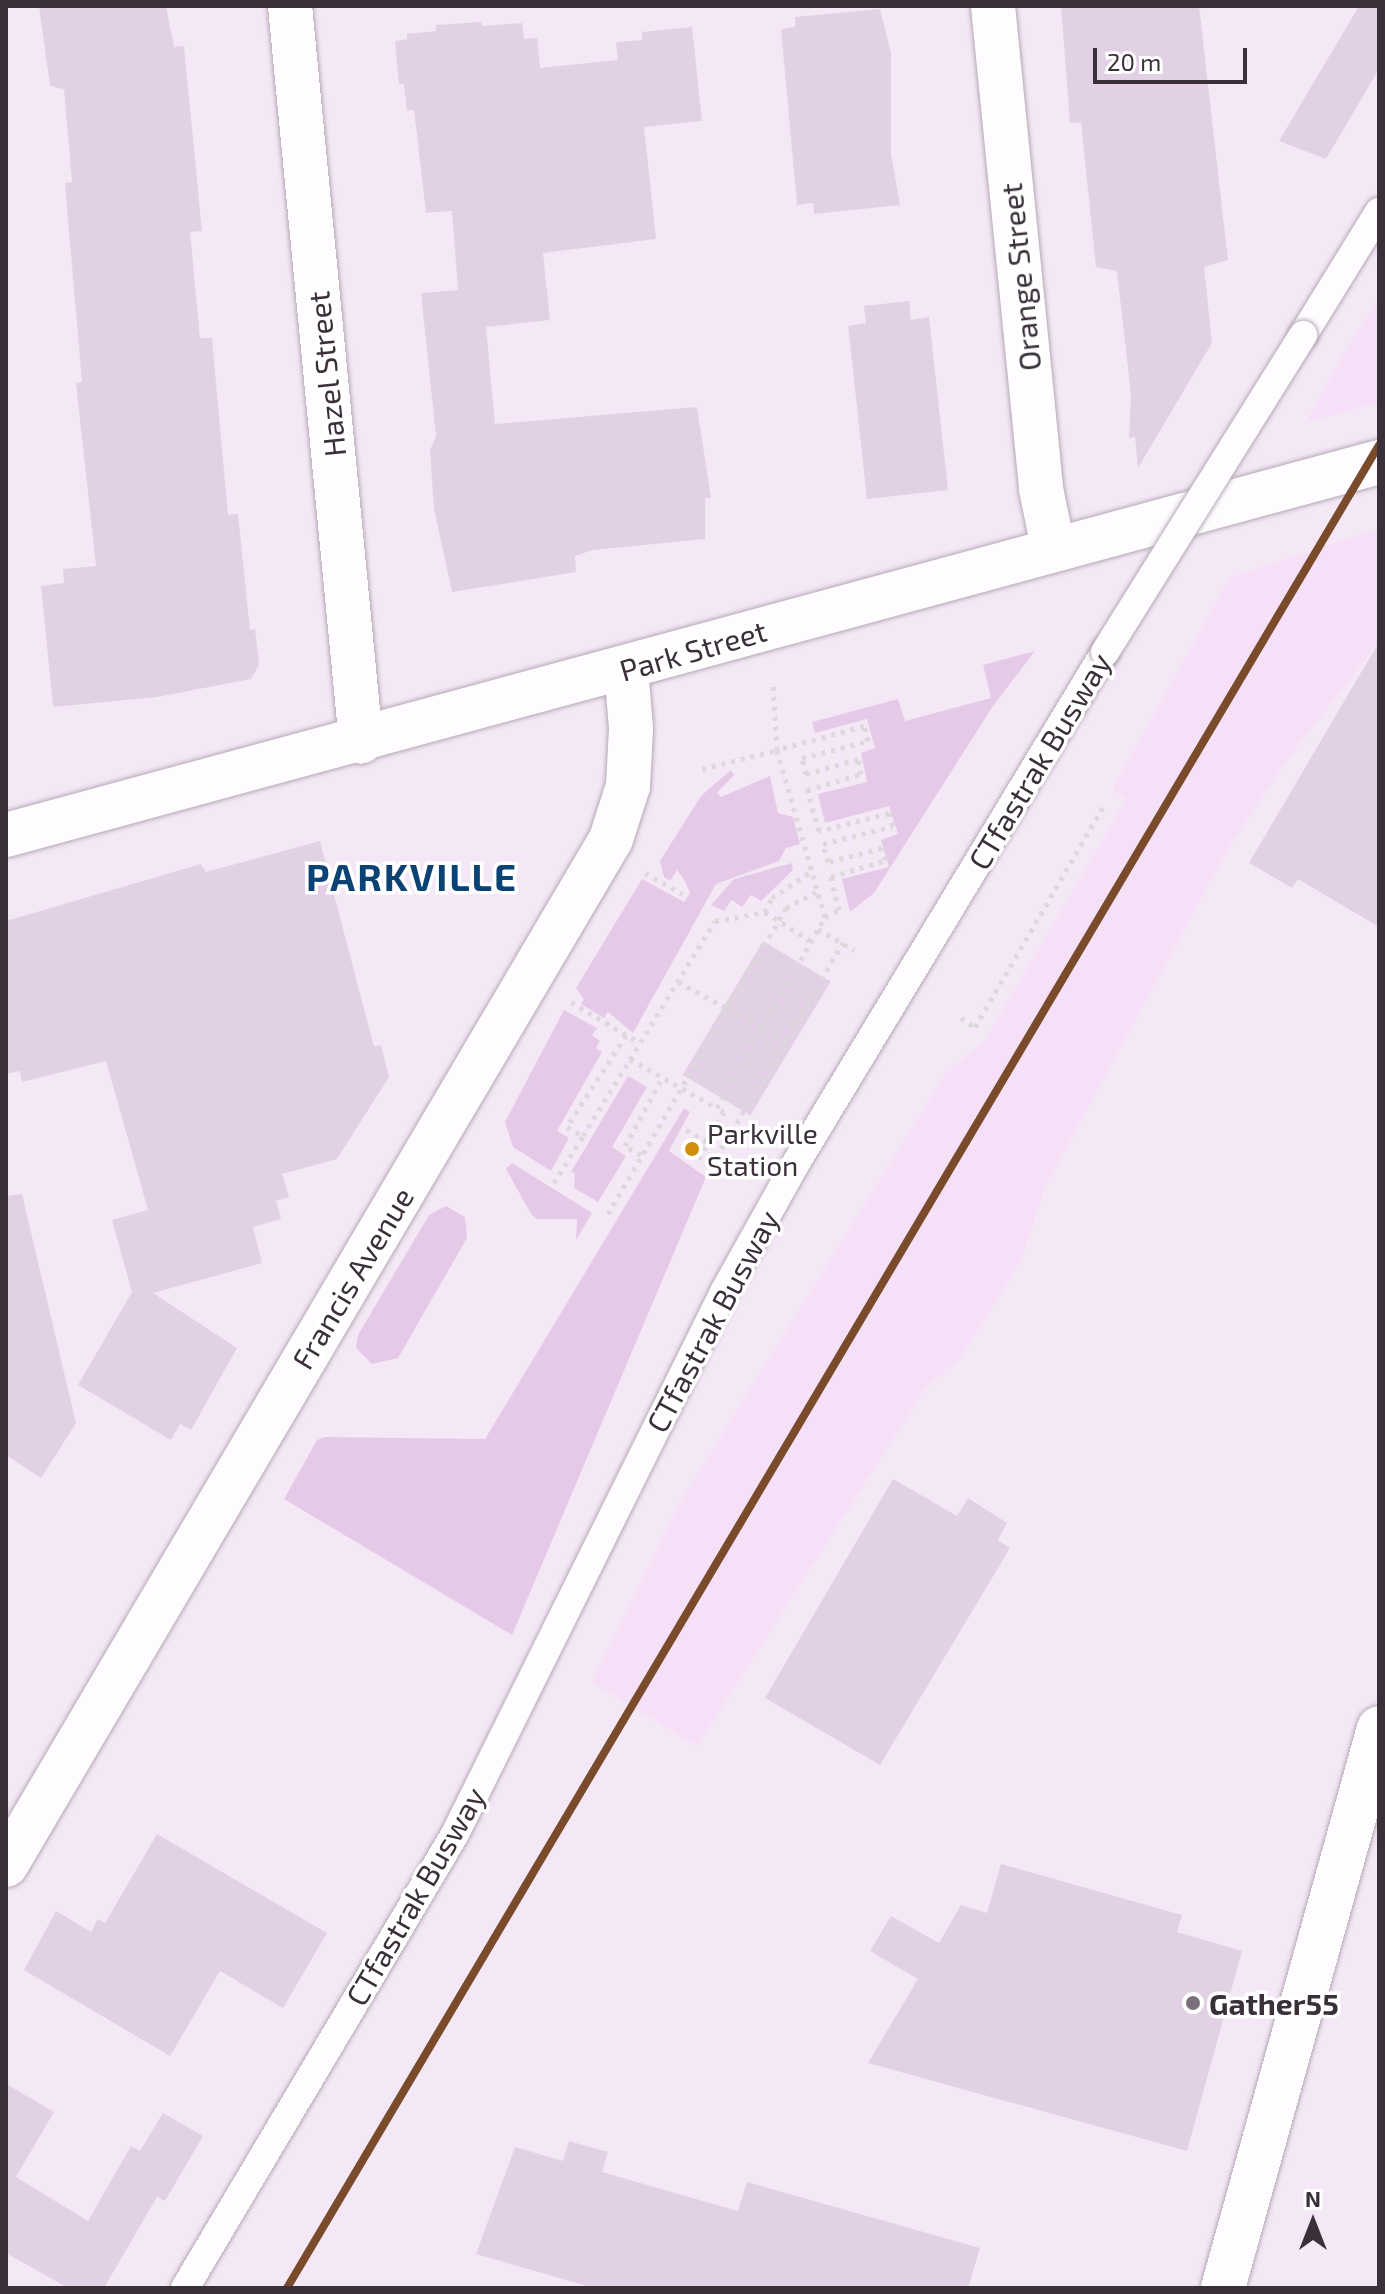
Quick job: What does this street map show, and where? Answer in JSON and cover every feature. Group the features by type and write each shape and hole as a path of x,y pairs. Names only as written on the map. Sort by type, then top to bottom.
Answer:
{"street":[{"name":"Hazel Street","path":"290,6 361,742"},
{"name":"Orange Street","path":"993,6 1041,489 1053,547"},
{"name":"Park Street","path":"6,835 361,742 1053,547 1379,462"},
{"name":"Francis Avenue","path":"6,1865 611,839 628,786 631,728 626,669"},
{"path":"1223,2288 1379,1728"}],"lane":[{"name":"CTfastrak Busway","path":"185,2288 455,1834 725,1290 1045,747 1379,212"}],"path":[{"path":"773,684 777,750 825,917"},
{"path":"702,769 864,726 868,741 802,758 806,774 858,759 861,774 807,790 819,831 889,813 893,826 823,844 828,862 882,848 886,860 831,877 839,910 825,917 717,1108"},
{"path":"961,1018 975,1027 1104,805"},
{"path":"640,870 683,894"},
{"path":"765,912 772,898 813,870"},
{"path":"608,1214 779,921 798,898 818,891"},
{"path":"554,1183 715,921 765,912 811,941"},
{"path":"818,929 854,950"},
{"path":"711,1166 843,943"},
{"path":"677,982 786,1040"},
{"path":"563,997 640,1043"},
{"path":"583,1136 567,1127 626,1035"},
{"path":"630,1059 724,1112 699,1159"},
{"path":"641,1155 625,1146 663,1077"},
{"path":"686,1130 708,1142"}],"shaded area":[{"path":"1379,298 1379,403 1306,422 1345,352"},
{"path":"1379,529 1379,642 1290,756 1229,847 1044,1189 1021,1261 962,1356 925,1389 697,1746 592,1682 679,1504 946,1073 984,1042 1126,800 1112,790 1230,577"},
{"path":"1035,651 993,706 874,893 850,912 842,879 889,867 881,840 898,834 889,806 825,823 818,794 867,782 861,753 875,748 867,719 815,733 812,722 898,699 905,721 991,698 983,665"},
{"path":"731,770 734,775 717,793 721,797 770,776 778,813 793,817 800,844 786,848 779,861 716,884 633,1033 608,1012 604,1018 581,1004 584,999 576,988 642,879 684,902 690,893 685,881 677,870 670,881 664,877 660,861 701,796"},
{"path":"792,863 793,870 761,901 751,895 742,907 732,900 724,911 711,905 734,879"},
{"path":"564,1010 597,1028 592,1035 600,1041 596,1048 602,1052 557,1131 569,1138 551,1171 513,1147 505,1122"},
{"path":"628,1076 647,1087 612,1147 626,1156 598,1202 574,1188 575,1173 571,1172"},
{"path":"684,1108 690,1112 669,1151 706,1177 512,1635 284,1499 317,1440 325,1437 485,1439"},
{"path":"512,1163 592,1213 576,1240 577,1219 537,1219 531,1214 506,1169"},
{"path":"446,1206 465,1217 467,1238 398,1358 372,1364 356,1348 358,1335 429,1215"}],"building":[{"path":"39,6 166,6 174,47 184,46 202,231 190,232 200,338 212,338 228,515 238,514 250,630 255,629 259,665 251,679 157,697 53,707 41,586 64,583 63,569 96,566 76,383 82,382 65,183 72,182 64,89 50,86"},
{"path":"1061,6 1199,6 1228,260 1204,267 1212,343 1138,468 1135,437 1129,438 1131,395 1117,271 1096,267 1081,122 1070,123"},
{"path":"1359,6 1379,6 1379,69 1326,159 1279,141"},
{"path":"880,9 891,53 891,154 900,205 814,214 813,203 797,205 781,29 795,27 795,17"},
{"path":"481,22 482,26 522,23 524,39 537,38 540,68 618,60 616,42 642,40 642,32 692,27 702,121 644,127 656,239 543,253 550,320 486,327 495,424 697,407 711,498 705,498 705,539 593,550 575,556 576,572 452,592 434,509 430,450 436,436 421,293 458,290 452,211 426,213 414,110 407,111 404,84 399,84 395,41 407,39 407,34 436,31 436,25"},
{"path":"909,301 911,320 929,317 948,490 867,499 848,326 866,323 864,306"},
{"path":"1379,642 1379,927 1298,879 1292,888 1249,863"},
{"path":"320,841 374,1047 381,1045 389,1077 337,1159 282,1174 289,1197 276,1201 281,1219 253,1227 262,1263 153,1293 237,1348 191,1430 180,1424 171,1440 78,1385 132,1292 112,1220 148,1210 106,1061 22,1082 20,1071 6,1074 6,921 201,864 206,872"},
{"path":"763,941 831,982 750,1115 683,1075"},
{"path":"22,1194 76,1423 41,1478 6,1455 6,1196"},
{"path":"893,1479 957,1516 968,1498 1007,1523 998,1540 1010,1548 880,1765 765,1698"},
{"path":"157,1834 327,1933 283,2008 220,1971 170,2056 24,1970 56,1911 91,1932 98,1919 105,1923"},
{"path":"1001,1864 1182,1915 1177,1932 1242,1951 1187,2151 868,2063 918,1979 870,1951 891,1916 939,1943 961,1905 987,1913"},
{"path":"6,2084 54,2112 16,2177 88,2221 131,2146 140,2151 163,2113 203,2136 165,2201 157,2197 104,2288 68,2288 6,2253"},
{"path":"569,2141 608,2152 602,2172 738,2211 747,2182 980,2248 968,2288 594,2288 476,2254 515,2147 563,2161"}],"transit line":[{"path":"287,2288 1379,445"}],"place":[{"name":"Parkville Station","path":"692,1149"},
{"name":"Gather55","path":"1193,2003"}],"district":[{"name":"PARKVILLE","path":"412,877"}]}
